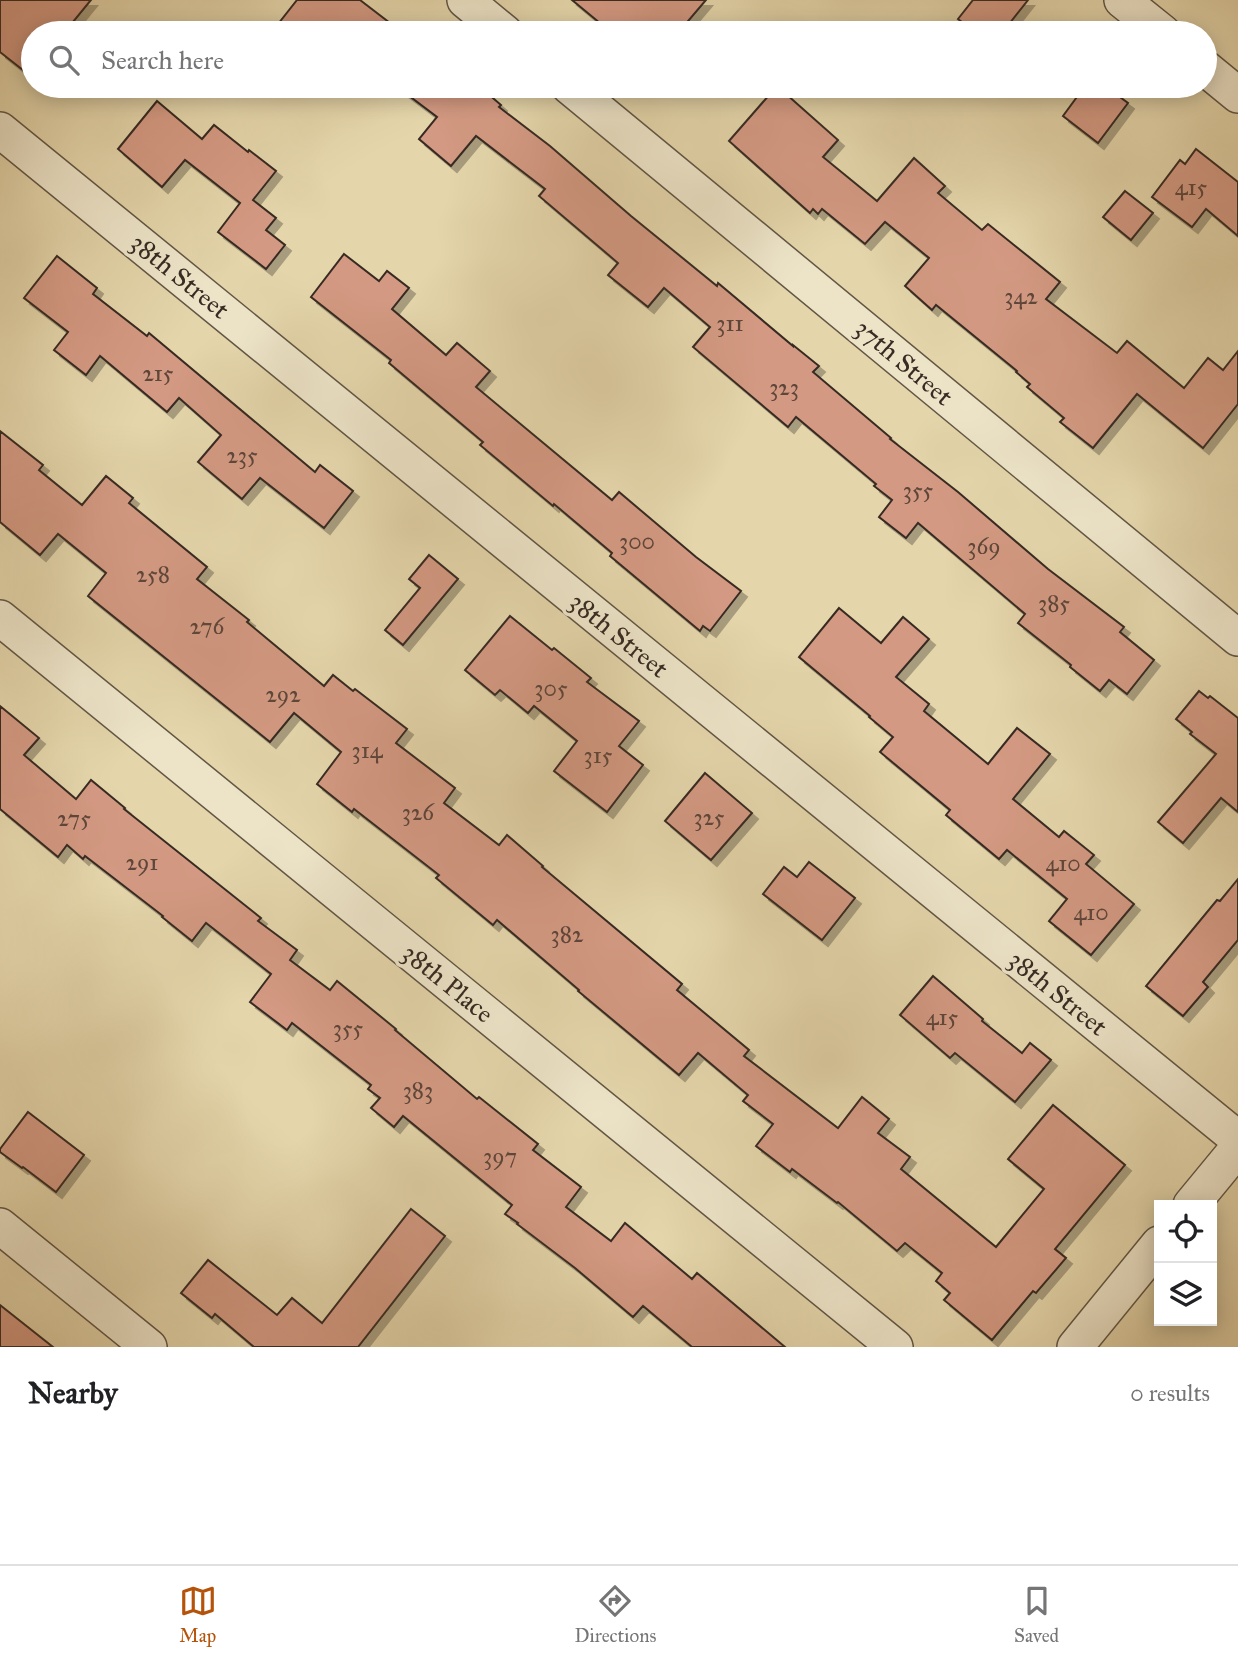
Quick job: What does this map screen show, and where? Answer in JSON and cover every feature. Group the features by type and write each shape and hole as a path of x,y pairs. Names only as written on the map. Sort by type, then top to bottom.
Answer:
{"street":[{"path":"465,0 490,21"},
{"path":"1122,0 1148,21"},
{"path":"1217,78 1238,96"},
{"name":"37th Street","path":"584,98 1238,638"},
{"name":"38th Street","path":"0,130 1238,1139"},
{"name":"38th Place","path":"0,618 895,1347"},
{"path":"1195,1200 1238,1148"},
{"path":"0,1226 149,1347"},
{"path":"1075,1347 1154,1250"}],"building":[{"path":"0,0 91,0 74,21 21,21 21,69 0,52"},
{"path":"297,0 360,0 387,21 280,21"},
{"path":"572,0 706,0 688,21 597,21"},
{"path":"973,0 1028,0 1011,21 958,19"},
{"path":"412,98 493,98 501,105 499,107 550,146 631,216 819,366 813,372 890,439 958,492 1048,569 1124,627 1120,632 1154,660 1127,694 1109,680 1100,691 1070,667 1071,665 1018,623 1025,614 918,523 906,538 879,517 892,500 874,486 876,484 796,417 788,427 693,347 710,327 664,288 648,307 608,275 618,263 539,196 545,189 476,136 451,166 419,139 437,117"},
{"path":"767,98 791,98 838,140 823,157 877,201 914,158 945,186 938,193 982,230 988,224 1060,282 1046,299 1117,353 1127,341 1184,388 1208,358 1223,370 1238,351 1238,404 1203,448 1137,394 1093,448 1060,422 1064,418 1027,387 1030,384 1017,371 936,305 932,310 905,286 929,258 885,222 865,244 822,209 818,214 813,209 810,213 729,141"},
{"path":"1076,98 1121,98 1128,103 1098,143 1063,116"},
{"path":"157,101 202,139 214,125 276,171 253,200 276,218 266,230 285,245 266,269 218,232 240,203 185,160 162,187 118,149"},
{"path":"1196,149 1238,182 1238,236 1206,209 1192,227 1152,197 1180,160 1185,164"},
{"path":"1125,191 1153,213 1131,240 1103,217"},
{"path":"344,254 379,281 387,271 409,288 392,309 446,355 457,343 490,371 476,387 612,500 619,492 741,591 710,631 703,626 700,631 610,556 612,553 480,445 483,442 389,363 391,360 311,297"},
{"path":"57,256 97,288 93,294 147,336 149,333 315,472 320,465 353,491 324,528 260,478 242,499 198,462 221,435 179,398 167,412 100,356 86,375 54,350 68,332 24,298"},
{"path":"0,431 43,465 39,470 82,505 106,476 133,498 129,503 207,567 197,579 249,620 247,622 324,686 333,675 407,729 396,743 455,788 444,803 499,845 507,835 682,984 677,990 749,1050 744,1056 838,1128 862,1097 889,1119 878,1133 910,1157 901,1169 996,1247 1044,1189 1008,1159 1053,1105 1125,1165 1055,1249 1066,1258 1036,1293 1033,1291 992,1340 944,1300 950,1293 936,1281 942,1273 905,1243 897,1251 838,1202 792,1169 790,1172 756,1146 773,1124 743,1101 748,1095 698,1053 679,1075 497,920 493,925 436,878 439,875 317,784 341,752 294,713 270,742 88,596 106,573 58,534 40,555 0,522"},
{"path":"429,555 458,579 403,645 385,630 420,588 409,579"},
{"path":"839,608 881,643 903,617 929,639 896,677 929,704 924,711 988,764 1017,728 1050,754 1013,799 1059,837 1064,831 1094,855 1086,864 1134,904 1091,955 1049,921 1067,899 1007,850 999,859 946,815 950,810 880,752 893,737 799,657"},
{"path":"510,616 591,678 587,682 639,721 619,746 643,765 607,812 554,771 577,741 534,706 528,713 500,690 495,695 465,670"},
{"path":"1199,691 1208,698 1210,696 1238,718 1238,812 1221,798 1183,843 1158,822 1216,754 1176,719"},
{"path":"0,706 39,738 24,755 76,799 91,780 261,918 258,921 297,950 290,960 330,990 337,981 477,1099 479,1097 538,1144 533,1150 581,1187 566,1207 611,1241 625,1223 692,1279 697,1273 785,1347 692,1347 643,1306 633,1317 505,1214 512,1205 403,1116 394,1127 371,1108 380,1098 368,1089 371,1085 292,1023 287,1030 250,1002 271,974 206,923 192,941 85,856 83,859 67,845 58,857 0,809"},
{"path":"705,773 752,813 711,860 665,821"},
{"path":"809,862 855,898 822,940 763,894 784,867 797,877"},
{"path":"1238,879 1238,940 1203,982 1208,987 1183,1016 1146,986 1217,900 1220,901"},
{"path":"933,976 1022,1053 1030,1043 1051,1060 1015,1102 955,1053 950,1058 900,1015"},
{"path":"28,1112 84,1155 56,1192 0,1152"},
{"path":"411,1209 445,1236 358,1347 254,1347 215,1314 212,1318 181,1293 208,1260 277,1315 292,1298 322,1323"},
{"path":"0,1305 53,1347 0,1347"}]}
